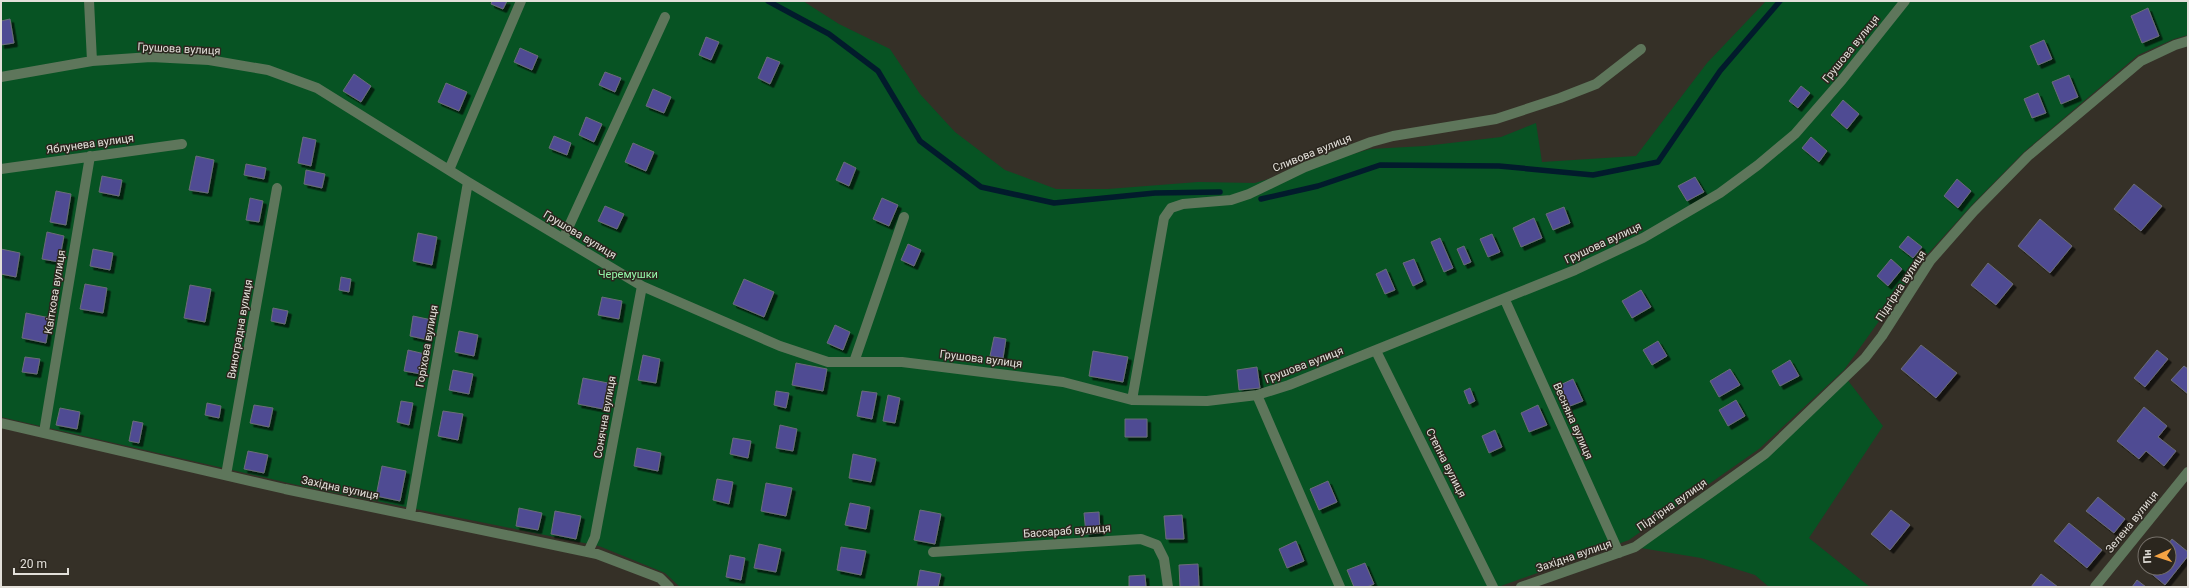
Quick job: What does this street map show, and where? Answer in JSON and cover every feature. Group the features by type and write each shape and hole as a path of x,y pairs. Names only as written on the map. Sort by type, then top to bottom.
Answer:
{"street":[{"path":"89,1 92,62"},
{"path":"449,170 522,1"},
{"name":"Грушова вулиця","path":"1,77 92,62 151,57 209,60 268,70 317,88 468,182 642,286 780,346 828,362 902,362 1063,382 1132,400 1207,402 1257,395 1289,385 1505,300 1575,270 1643,238 1720,193 1758,165 1795,134 1842,80 1905,1"},
{"path":"564,239 664,17"},
{"name":"Підгірна вулиця","path":"1634,547 1765,454 1846,378 1865,358 1882,336 1930,261 1974,211 2028,156 2141,61 2175,45 2188,41"},
{"name":"Сливова вулиця","path":"1132,400 1164,218 1171,208 1183,204 1237,198 1305,167 1393,136 1496,119 1560,98 1596,84 1641,49"},
{"name":"Яблунева вулиця","path":"1,168 182,144"},
{"name":"Квіткова вулиця","path":"44,432 90,156"},
{"name":"Горіхова вулиця","path":"410,515 468,182"},
{"name":"Виноградна вулиця","path":"226,475 277,188"},
{"path":"854,362 904,217"},
{"name":"Сонячна вулиця","path":"588,552 595,537 642,286"},
{"name":"Весняна вулиця","path":"1505,300 1619,553"},
{"name":"Степна вулиця","path":"1376,351 1493,587"},
{"path":"1257,395 1340,587"},
{"name":"Західна вулиця","path":"1,423 226,475 588,552 660,578 669,587"},
{"name":"Зелена вулиця","path":"2095,587 2188,472"},
{"name":"Бассараб вулиця","path":"933,552 1141,539 1157,545 1164,559 1168,587"},
{"name":"Західна вулиця","path":"1521,587 1634,547"}],"green space":[{"name":"Черемушки","path":"1,1 803,1 839,24 890,49 920,94 955,132 1005,170 1056,189 1108,189 1198,182 1255,183 1370,149 1425,146 1501,137 1536,123 1542,162 1636,156 1707,63 1766,1 2188,1 2188,35 2174,39 2138,55 2024,152 1972,205 1925,257 1844,370 1759,449 1629,540 1498,587 680,587 665,573 599,546 297,485 1,417"},
{"path":"1846,378 1883,426 1809,538 1870,587 1769,587 1755,575 1701,558 1635,547 1765,454"}],"building":[{"path":"492,1 507,1 503,9 491,4"},
{"path":"2148,8 2159,36 2142,43 2131,16"},
{"path":"10,19 14,43 1,45 1,21"},
{"path":"706,37 719,42 711,60 699,55"},
{"path":"2044,40 2052,59 2038,65 2030,46"},
{"path":"520,48 538,56 532,70 514,62"},
{"path":"767,57 780,62 770,84 758,78"},
{"path":"605,72 621,78 615,92 599,85"},
{"path":"354,74 371,86 361,102 343,91"},
{"path":"2069,75 2078,97 2061,104 2052,82"},
{"path":"446,83 467,92 459,111 438,102"},
{"path":"1801,86 1810,93 1798,108 1789,101"},
{"path":"653,89 671,97 664,113 646,106"},
{"path":"2038,93 2046,113 2032,118 2024,99"},
{"path":"1843,100 1859,114 1847,129 1831,115"},
{"path":"586,117 602,124 594,142 579,135"},
{"path":"554,136 571,143 567,155 549,148"},
{"path":"303,137 316,140 311,166 298,163"},
{"path":"1811,137 1827,151 1819,162 1802,148"},
{"path":"633,143 654,152 646,171 625,162"},
{"path":"196,156 214,160 208,193 189,190"},
{"path":"844,162 856,168 849,186 836,180"},
{"path":"246,164 266,168 264,179 244,175"},
{"path":"306,170 325,174 322,188 304,184"},
{"path":"102,176 122,180 119,196 99,192"},
{"path":"1695,177 1704,192 1687,201 1678,186"},
{"path":"1957,179 1971,191 1958,208 1944,196"},
{"path":"2134,184 2162,206 2141,231 2114,209"},
{"path":"56,191 71,194 66,225 50,222"},
{"path":"250,198 263,201 259,222 246,220"},
{"path":"882,198 898,205 889,226 873,219"},
{"path":"605,206 624,214 617,229 598,221"},
{"path":"1564,207 1570,223 1553,230 1546,214"},
{"path":"1534,218 1542,238 1521,247 1513,228"},
{"path":"2040,219 2072,246 2050,273 2018,246"},
{"path":"47,232 64,236 59,262 42,259"},
{"path":"418,233 437,237 432,265 413,261"},
{"path":"1492,234 1500,252 1488,257 1480,239"},
{"path":"1908,236 1922,247 1913,258 1899,247"},
{"path":"1440,238 1453,268 1444,272 1431,242"},
{"path":"908,244 921,250 914,266 901,260"},
{"path":"1464,246 1471,262 1464,265 1457,249"},
{"path":"1,249 20,253 16,277 1,274"},
{"path":"93,249 113,253 110,270 90,266"},
{"path":"1414,259 1423,281 1413,286 1403,263"},
{"path":"1891,259 1902,269 1888,286 1877,276"},
{"path":"1988,263 2013,284 1996,305 1971,285"},
{"path":"1386,269 1395,290 1385,294 1376,274"},
{"path":"341,277 351,279 349,292 339,290"},
{"path":"744,279 774,292 764,317 733,304"},
{"path":"85,284 107,288 103,313 80,309"},
{"path":"190,285 211,289 205,322 184,318"},
{"path":"1641,290 1651,307 1632,318 1622,301"},
{"path":"602,297 622,301 619,319 598,315"},
{"path":"273,308 288,311 285,324 271,321"},
{"path":"26,313 50,318 46,343 22,338"},
{"path":"413,316 432,320 428,340 410,336"},
{"path":"835,325 850,332 843,350 827,343"},
{"path":"459,331 478,335 474,356 455,352"},
{"path":"994,337 1006,339 1003,358 990,356"},
{"path":"1658,341 1667,356 1652,365 1643,350"},
{"path":"1921,345 1957,373 1936,398 1901,369"},
{"path":"408,350 425,354 421,374 404,371"},
{"path":"2157,350 2168,359 2145,387 2134,378"},
{"path":"1093,351 1128,357 1123,382 1089,376"},
{"path":"643,355 660,359 656,383 638,380"},
{"path":"25,357 40,359 37,374 22,372"},
{"path":"1790,360 1799,376 1780,386 1772,371"},
{"path":"796,363 827,369 823,391 792,385"},
{"path":"2184,366 2188,369 2188,394 2171,380"},
{"path":"1257,367 1260,388 1239,390 1237,370"},
{"path":"1730,369 1740,385 1719,397 1710,381"},
{"path":"453,370 473,374 469,394 449,390"},
{"path":"583,378 608,383 603,409 578,404"},
{"path":"1573,379 1583,401 1565,408 1556,387"},
{"path":"1470,388 1475,401 1469,404 1464,391"},
{"path":"776,391 789,393 786,408 774,405"},
{"path":"862,391 877,393 872,419 857,416"},
{"path":"888,395 900,398 895,423 883,421"},
{"path":"1736,400 1745,416 1728,426 1719,410"},
{"path":"401,401 413,403 409,425 397,422"},
{"path":"207,403 221,406 219,418 205,415"},
{"path":"254,405 273,408 269,427 250,423"},
{"path":"1538,405 1547,425 1529,432 1521,413"},
{"path":"2144,407 2167,426 2158,437 2176,451 2164,466 2146,451 2139,459 2117,441"},
{"path":"60,408 80,412 77,429 56,425"},
{"path":"443,411 463,414 458,440 438,436"},
{"path":"1125,419 1147,419 1147,437 1125,437"},
{"path":"133,421 143,423 139,443 129,441"},
{"path":"780,425 797,429 793,451 776,448"},
{"path":"1495,430 1502,447 1489,453 1482,436"},
{"path":"733,438 751,441 748,458 730,454"},
{"path":"637,448 661,453 658,471 634,466"},
{"path":"248,451 268,455 264,473 244,469"},
{"path":"853,454 876,459 871,482 849,478"},
{"path":"382,466 406,471 400,501 376,496"},
{"path":"717,479 733,482 729,504 713,500"},
{"path":"1328,481 1337,502 1319,510 1310,489"},
{"path":"766,483 792,488 786,516 761,511"},
{"path":"2098,497 2125,519 2114,533 2086,511"},
{"path":"850,503 870,507 866,529 845,525"},
{"path":"519,508 542,513 538,530 516,526"},
{"path":"920,510 941,514 935,544 914,540"},
{"path":"1891,510 1910,525 1890,550 1871,534"},
{"path":"555,511 581,516 576,539 551,534"},
{"path":"1099,512 1100,533 1086,534 1084,513"},
{"path":"1182,515 1184,539 1166,539 1164,516"},
{"path":"2069,523 2102,550 2087,568 2054,541"},
{"path":"1296,541 1304,561 1287,568 1279,549"},
{"path":"2177,543 2188,552 2188,556 2177,570"},
{"path":"759,544 781,549 776,572 754,568"},
{"path":"841,547 866,551 861,575 837,570"},
{"path":"730,555 745,558 741,580 726,577"},
{"path":"1365,563 1374,584 1367,587 1354,587 1347,570"},
{"path":"1198,564 1199,586 1180,587 1179,565"},
{"path":"920,570 941,574 938,587 917,587"},
{"path":"2041,574 2058,587 2031,587"},
{"path":"1145,575 1146,587 1129,587 1129,576"},
{"path":"2154,576 2172,576 2165,585"},
{"path":"2137,580 2146,587 2132,587"}],"waterway":[{"path":"768,1 829,34 878,71 920,141 981,187 1054,203 1155,193 1220,192"},
{"path":"1261,199 1318,186 1380,165 1499,166 1593,175 1658,162 1720,71 1780,1"}]}
